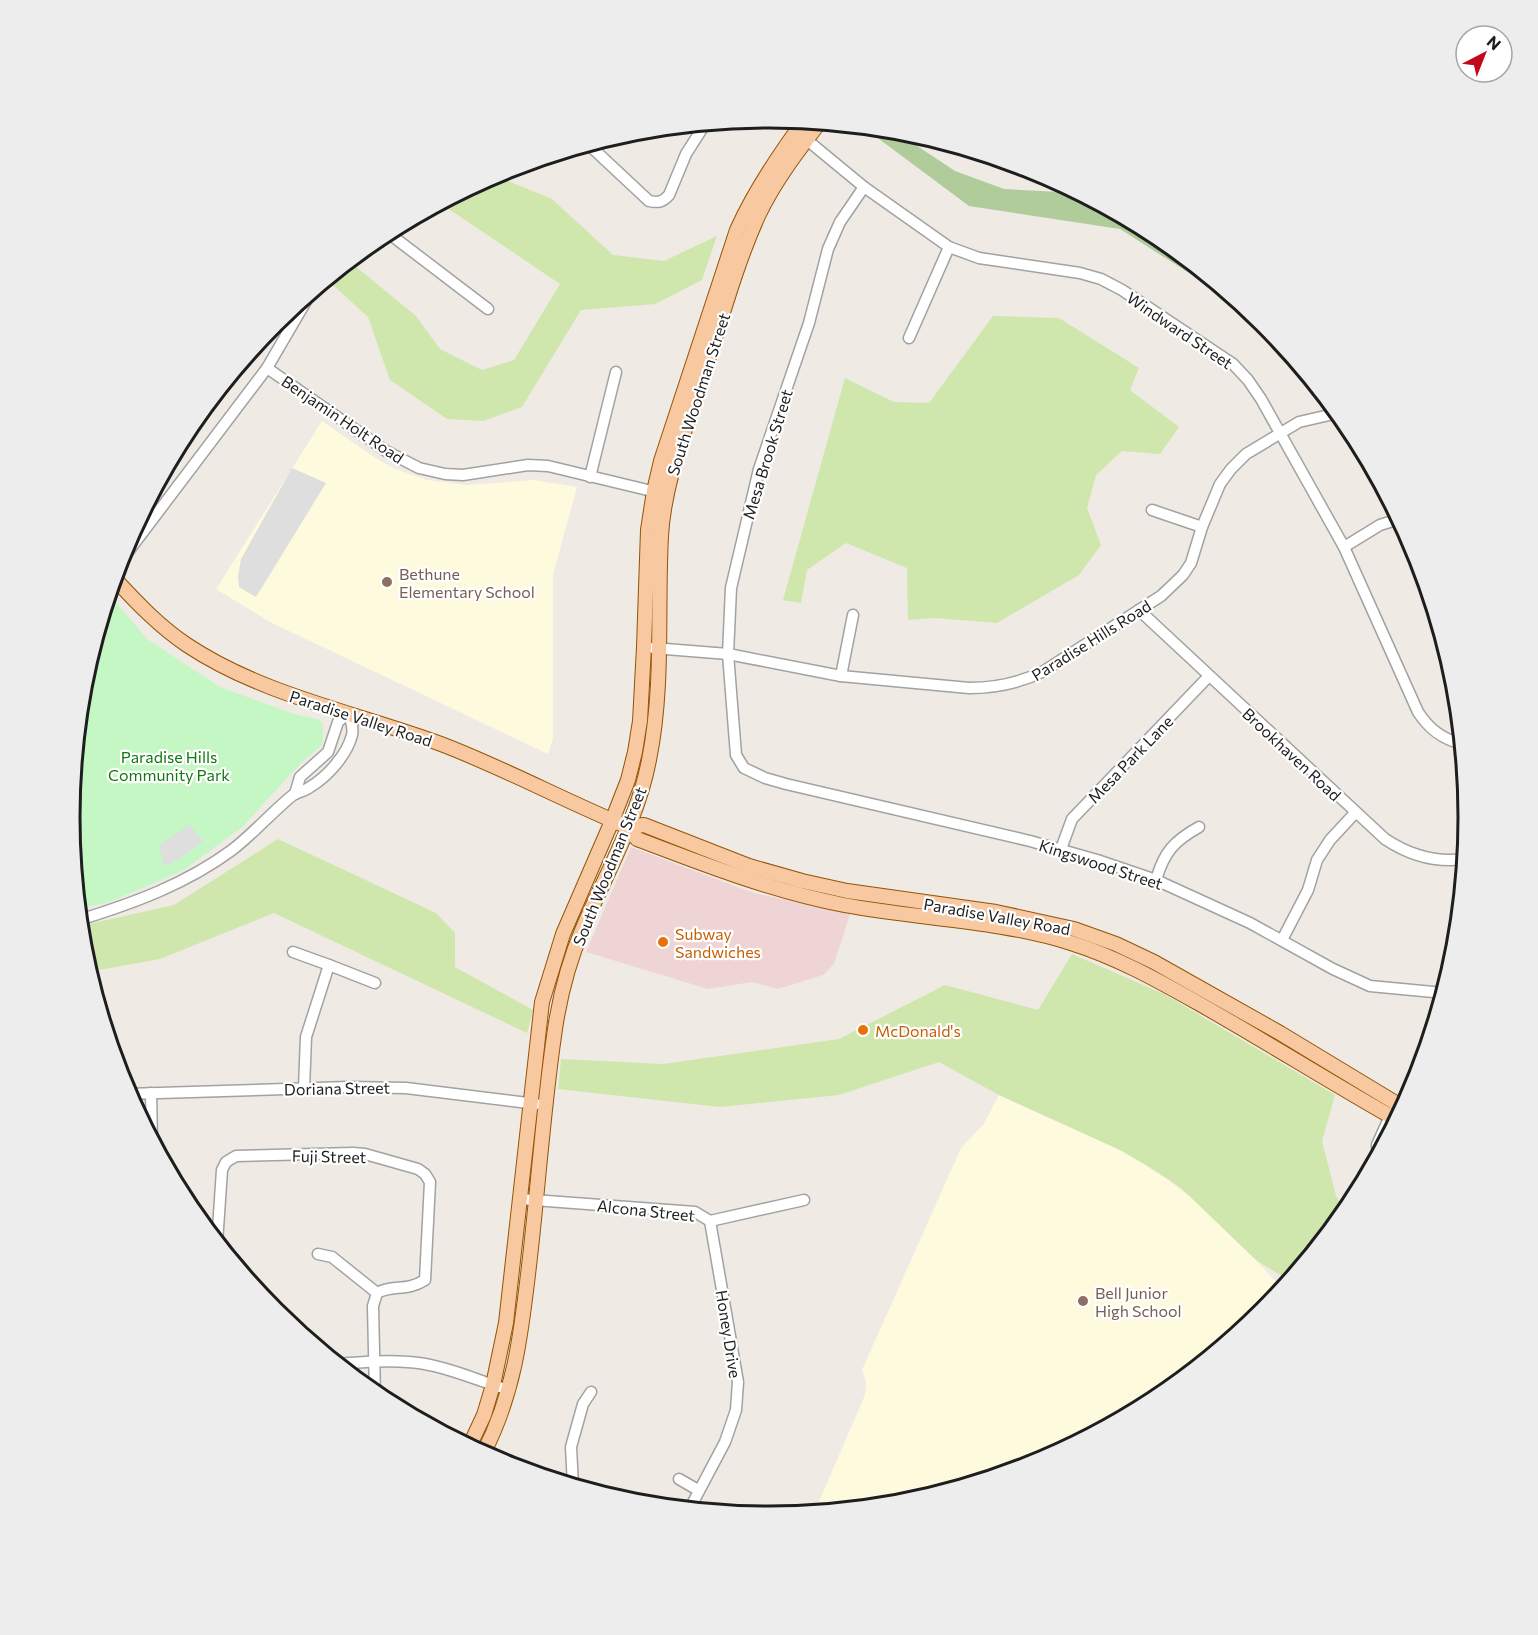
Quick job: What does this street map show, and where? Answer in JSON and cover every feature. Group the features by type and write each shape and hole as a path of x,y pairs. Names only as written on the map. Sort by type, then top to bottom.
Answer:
{"main road":[{"name":"South Woodman Street","path":"472,1440 484,1415 493,1385 506,1323 542,1002 563,934 612,821 628,780 635,752 640,721 648,531 686,427 749,238 802,131"},
{"name":"South Woodman Street","path":"486,1446 509,1390 519,1345 556,1024 569,966 628,828 642,789 649,760 655,719 659,648 660,493"},
{"name":"Paradise Valley Road","path":"120,585 186,645 240,676 442,745 628,828 637,839 744,880 845,905 1004,928 1070,943 1110,957 1148,975 1273,1045 1390,1116"},
{"name":"Paradise Valley Road","path":"628,828 644,825 748,866 802,881 856,892 996,912 1074,929 1105,940 1154,962 1271,1028 1396,1103"}],"street":[{"name":"Windward Street","path":"802,131 864,187 950,247 979,258 1080,273 1101,279 1122,290 1233,364 1255,389 1344,547 1418,712 1434,731 1454,742"},
{"path":"595,150 649,201 656,203 669,195 700,132"},
{"name":"Mesa Brook Street","path":"744,768 735,750 736,729 728,654 731,588 759,469 810,323 828,249 840,222 864,187"},
{"path":"395,238 488,309"},
{"path":"909,338 950,247"},
{"path":"141,535 267,368 299,313"},
{"name":"Benjamin Holt Road","path":"267,368 386,451 419,468 445,474 463,475 528,465 548,466 660,493"},
{"path":"590,477 616,372"},
{"name":"Paradise Hills Road","path":"644,647 728,654 841,676 969,688 987,688 1025,681 1161,596 1183,575 1191,562 1216,493 1231,469 1255,447 1299,422 1328,415"},
{"path":"1152,510 1202,528"},
{"path":"1344,547 1380,525 1391,522"},
{"name":"Brookhaven Road","path":"1139,610 1385,839 1412,854 1442,860 1457,859"},
{"path":"841,676 853,615"},
{"name":"Mesa Park Lane","path":"1061,849 1072,819 1209,676"},
{"path":"87,918 129,905 161,891 201,870 232,850 295,794 310,787 335,766 348,746 353,733 349,713 338,722 328,752 300,777 295,794"},
{"name":"Kingswood Street","path":"744,768 765,778 786,784 1061,849 1156,880 1282,940 1333,969 1370,986 1436,992"},
{"path":"1282,940 1308,890 1317,860 1330,840 1355,813"},
{"path":"1156,880 1161,864 1170,849 1180,838 1199,826"},
{"path":"293,952 375,983"},
{"path":"304,1088 306,1037 329,965"},
{"name":"Doriana Street","path":"138,1094 304,1088 406,1088 546,1104"},
{"path":"151,1093 152,1123"},
{"name":"Fuji Street","path":"218,1231 221,1174 224,1166 232,1158 353,1153 365,1154 418,1169 430,1182 425,1280 414,1287 384,1289 377,1293"},
{"name":"Alcona Street","path":"520,1199 695,1212 710,1221 804,1200"},
{"name":"Honey Drive","path":"692,1502 725,1442 736,1410 738,1382 710,1221"},
{"path":"318,1254 332,1257 377,1293 373,1306 374,1383"},
{"path":"347,1363 423,1364 444,1368 509,1390"},
{"path":"573,1478 571,1447 583,1404 591,1392"},
{"path":"679,1479 698,1490"}],"shaded area":[{"name":"Bethune Elementary School","path":"322,421 393,468 427,480 467,485 533,480 577,487 553,575 553,738 548,754 270,622 216,589"},
{"path":"292,468 326,483 256,597 239,587 241,559"},
{"path":"190,825 203,841 178,860 164,866 159,845"},
{"path":"631,847 751,892 850,914 834,964 823,975 778,989 752,982 708,989 586,952"},
{"name":"Bell Junior High School","path":"999,1095 1120,1150 1166,1178 1194,1200 1277,1283 1224,1336 1189,1365 1114,1415 1074,1436 1033,1455 947,1484 904,1494 817,1506 865,1395 866,1381 862,1370 961,1148 983,1125"}],"green space":[{"path":"876,137 913,143 955,171 1004,189 1059,192 1114,220 1152,244 1205,283 1120,229 969,206"},
{"path":"505,180 552,199 613,255 664,261 717,236 702,280 655,304 581,310 522,407 483,421 447,419 390,380 368,317 332,284 355,266 416,316 440,349 482,370 514,360 560,284 447,208"},
{"path":"993,316 1059,318 1139,368 1130,390 1179,427 1160,454 1122,451 1096,475 1087,508 1101,545 1079,575 997,623 935,618 908,620 907,568 846,543 807,570 801,603 783,600 845,378 894,402 929,403"},
{"name":"Paradise Hills Community Park","path":"115,601 147,639 220,687 294,714 317,719 323,724 323,744 301,763 242,827 184,870 107,903 85,907 81,863 81,772 85,728 93,683"},
{"path":"278,839 436,913 455,933 455,967 533,1010 527,1033 274,913 160,959 97,970 88,924 174,905"},
{"path":"1072,954 1164,994 1335,1095 1322,1141 1336,1196 1340,1203 1283,1277 1256,1260 1181,1188 1143,1163 1120,1150 999,1095 939,1062 839,1095 720,1107 558,1089 561,1059 663,1064 839,1039 945,985 1038,1010"}],"place":[{"name":"Bethune Elementary School","path":"387,582"},
{"name":"Subway Sandwiches","path":"663,942"},
{"name":"McDonald's","path":"863,1030"},
{"name":"Bell Junior High School","path":"1083,1301"}]}
